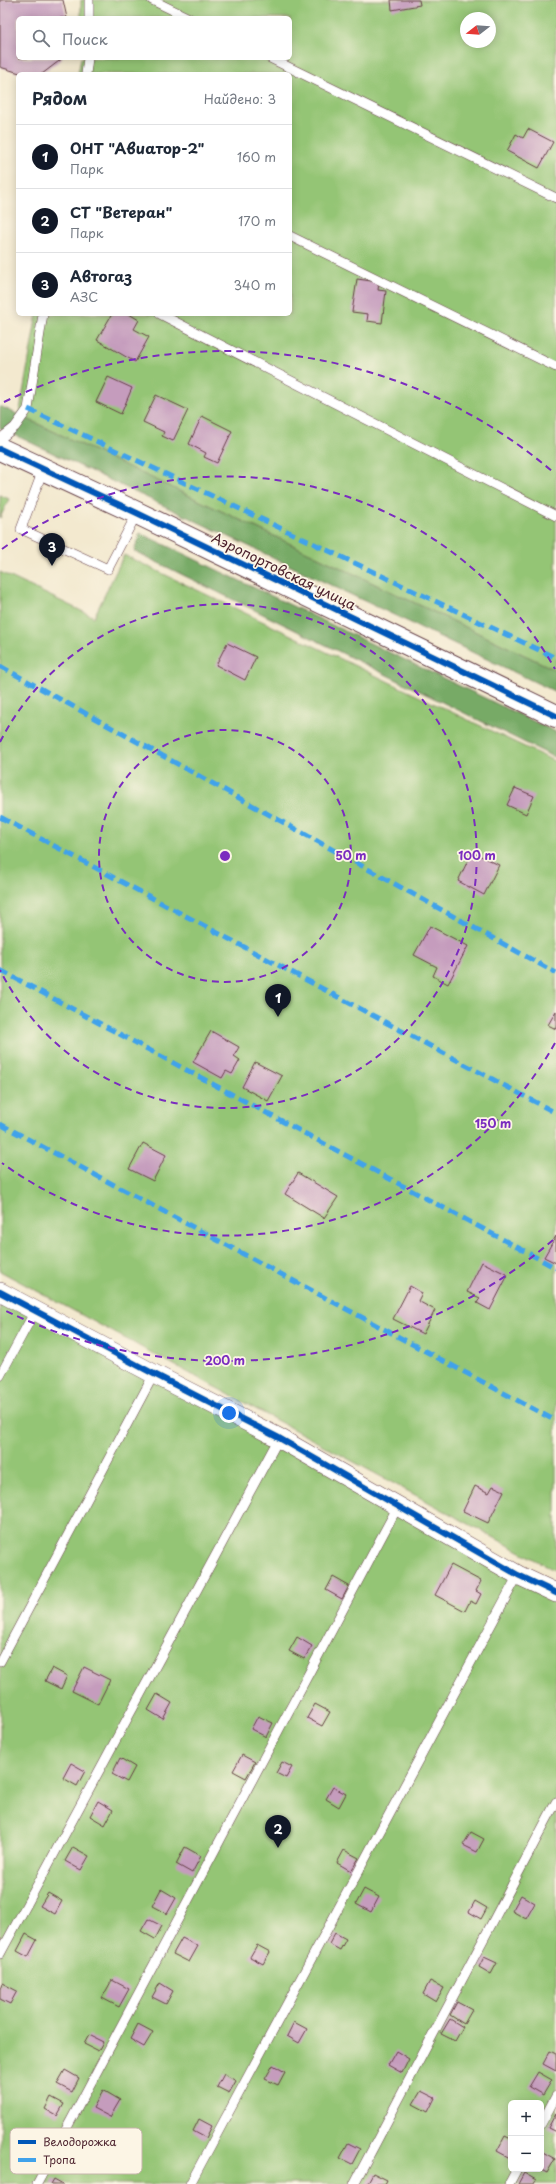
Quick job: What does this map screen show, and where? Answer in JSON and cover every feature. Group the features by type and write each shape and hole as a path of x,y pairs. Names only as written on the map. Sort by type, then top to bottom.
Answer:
{"street":[{"name":"Аэропортовская улица","path":"0,449 44,468 556,716"},
{"path":"0,1292 154,1374 279,1438 518,1575 556,1593"}],"lane":[{"path":"89,0 89,16"},
{"path":"155,1 170,0"},
{"path":"155,1 185,16"},
{"path":"86,72 88,60"},
{"path":"274,60 556,198"},
{"path":"292,237 556,367"},
{"path":"0,439 15,426 28,408 43,316"},
{"path":"164,316 556,516"},
{"path":"44,468 21,529 108,568 137,513"},
{"path":"0,1376 35,1311"},
{"path":"0,1662 154,1374"},
{"path":"0,1954 279,1438"},
{"path":"67,2128 398,1506"},
{"path":"190,2184 518,1575"},
{"path":"354,2184 556,1802"},
{"path":"544,2118 556,2096"},
{"path":"509,2184 515,2172"},
{"path":"37,2184 42,2174"}],"green space":[{"path":"81,0 556,0 556,670 19,415 37,316 292,316 292,72 78,72 81,60 292,60 292,16 81,16"},
{"path":"0,406 556,670 556,692 0,428"},
{"path":"0,495 9,499 0,518"},
{"path":"140,533 556,732 556,758 134,551"},
{"path":"124,555 556,762 556,1571 0,1271 0,572 94,617"},
{"path":"0,1294 556,1592 556,2184 0,2184"}],"building":[{"path":"0,0 63,0 67,16 16,16 16,60 60,60 45,72 16,72 0,67"},
{"path":"391,0 419,0 420,5 392,10"},
{"path":"528,129 553,142 539,168 507,151 516,134 523,138"},
{"path":"357,279 379,282 378,290 386,291 382,323 367,321 368,314 352,312"},
{"path":"111,316 132,316 139,320 134,329 149,337 135,362 97,340"},
{"path":"108,377 132,388 121,414 96,402"},
{"path":"156,395 188,410 173,441 162,436 164,432 143,422"},
{"path":"202,416 232,431 217,463 204,457 206,453 189,444"},
{"path":"227,643 256,657 245,680 216,665"},
{"path":"515,788 534,796 526,814 507,805"},
{"path":"472,852 499,865 484,895 458,881"},
{"path":"430,926 468,946 448,984 433,976 437,967 414,955"},
{"path":"556,1011 556,1029 548,1025"},
{"path":"211,1031 239,1047 234,1056 240,1060 232,1074 226,1071 222,1078 193,1062"},
{"path":"255,1062 282,1076 268,1101 242,1087"},
{"path":"143,1143 166,1155 153,1181 129,1169"},
{"path":"298,1173 338,1197 324,1218 285,1194"},
{"path":"556,1236 556,1263 544,1257"},
{"path":"482,1262 508,1275 490,1310 477,1303 480,1298 467,1292"},
{"path":"410,1286 422,1293 418,1301 435,1310 423,1334 393,1319"},
{"path":"475,1486 489,1493 493,1486 504,1491 488,1523 463,1511"},
{"path":"451,1565 481,1581 476,1591 481,1594 476,1604 470,1601 465,1611 435,1595"},
{"path":"333,1577 349,1586 342,1599 326,1590"},
{"path":"297,1637 312,1646 304,1659 289,1651"},
{"path":"84,1667 110,1680 98,1704 72,1691"},
{"path":"52,1668 67,1676 61,1689 45,1681"},
{"path":"157,1694 172,1703 163,1719 148,1710"},
{"path":"315,1704 330,1712 322,1726 307,1718"},
{"path":"258,1716 273,1723 266,1737 251,1729"},
{"path":"242,1755 255,1762 246,1778 233,1771"},
{"path":"120,1758 135,1767 127,1782 112,1774"},
{"path":"282,1762 292,1767 286,1778 276,1773"},
{"path":"71,1763 85,1771 77,1786 63,1778"},
{"path":"333,1787 346,1794 339,1807 326,1799"},
{"path":"98,1801 113,1810 105,1825 90,1816"},
{"path":"471,1832 484,1839 477,1852 463,1845"},
{"path":"73,1847 89,1856 81,1870 65,1861"},
{"path":"185,1847 201,1856 192,1873 176,1864"},
{"path":"344,1850 359,1858 351,1871 337,1863"},
{"path":"161,1889 176,1898 167,1914 152,1906"},
{"path":"364,1889 379,1897 371,1912 356,1904"},
{"path":"48,1893 62,1901 55,1914 40,1906"},
{"path":"521,1895 535,1903 526,1919 512,1911"},
{"path":"475,1901 487,1908 481,1919 469,1912"},
{"path":"148,1919 162,1926 155,1939 141,1931"},
{"path":"335,1933 346,1939 340,1950 329,1944"},
{"path":"26,1934 37,1940 28,1957 17,1951"},
{"path":"182,1938 198,1946 189,1962 173,1954"},
{"path":"257,1945 270,1952 263,1964 250,1957"},
{"path":"484,1957 497,1963 491,1974 479,1967"},
{"path":"112,1980 129,1989 119,2007 102,1998"},
{"path":"430,1981 444,1988 436,2002 423,1994"},
{"path":"2,1983 17,1991 10,2004 0,1999 0,1988"},
{"path":"160,1983 173,1991 166,2004 152,1997"},
{"path":"457,2002 472,2010 464,2024 450,2015"},
{"path":"450,2019 463,2027 455,2041 441,2034"},
{"path":"294,2022 307,2029 299,2043 287,2036"},
{"path":"138,2024 153,2032 144,2047 130,2039"},
{"path":"89,2035 103,2042 98,2051 84,2044"},
{"path":"396,2051 409,2059 402,2073 388,2065"},
{"path":"550,2051 556,2054 556,2071 543,2064"},
{"path":"273,2065 285,2072 278,2085 265,2079"},
{"path":"65,2070 79,2078 72,2092 57,2084"},
{"path":"538,2072 552,2080 543,2095 529,2087"},
{"path":"224,2074 236,2081 229,2093 217,2087"},
{"path":"103,2090 120,2100 110,2117 93,2108"},
{"path":"421,2091 435,2098 428,2112 413,2104"},
{"path":"51,2097 64,2104 57,2116 45,2109"},
{"path":"556,2113 556,2132 548,2128"},
{"path":"199,2119 212,2126 206,2138 193,2131"},
{"path":"505,2136 508,2138 508,2157 497,2151"},
{"path":"348,2143 360,2149 352,2164 340,2158"},
{"path":"544,2153 555,2159 547,2173 544,2172"},
{"path":"373,2173 387,2180 385,2184 367,2184"},
{"path":"524,2173 536,2180 534,2184 518,2184"},
{"path":"54,2179 63,2184 51,2184"}],"marked path":[{"path":"28,409 556,658"},
{"path":"0,666 556,973"},
{"path":"0,817 556,1113"},
{"path":"0,970 556,1268"},
{"path":"0,1124 556,1421"}],"cycle path":[{"path":"0,449 137,513 556,716"},
{"path":"0,1292 154,1374 279,1438 518,1575 556,1593"}],"place":[{"name":"Автогаз","path":"52,566"},
{"name":"ОНТ \"Авиатор-2\"","path":"278,1017"},
{"name":"СТ \"Ветеран\"","path":"278,1848"}]}
